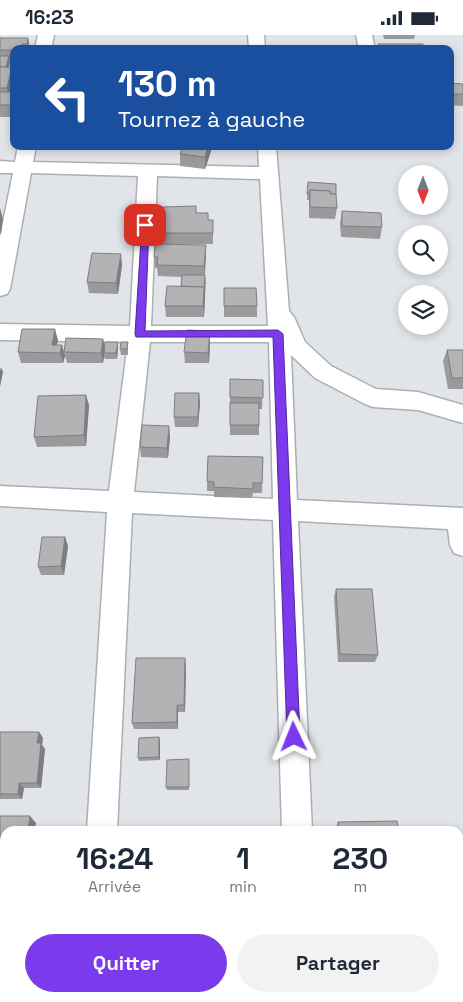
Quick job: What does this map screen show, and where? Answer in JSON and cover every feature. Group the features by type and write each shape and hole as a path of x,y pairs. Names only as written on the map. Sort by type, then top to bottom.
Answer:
{"street":[{"path":"0,289 26,150"},
{"path":"267,150 278,303 297,826"},
{"path":"0,167 270,173"},
{"path":"102,826 120,503 140,334 148,171"},
{"path":"278,303 296,347 324,372 373,398 418,401 463,414"},
{"path":"0,332 278,334"},
{"path":"0,495 120,503 461,519 463,545"}],"building":[{"path":"0,38 28,38 27,44 10,45 10,50 0,50"},
{"path":"378,44 423,45 378,45"},
{"path":"0,56 9,56 6,67 0,67"},
{"path":"0,67 10,67 7,88 0,88"},
{"path":"454,83 463,84 463,94 454,94"},
{"path":"0,92 10,92 10,105 0,105"},
{"path":"182,150 207,150 205,157 180,154"},
{"path":"308,182 336,184 336,194 330,194 330,191 310,190 309,194 307,194"},
{"path":"310,190 330,191 330,194 336,194 337,208 310,207"},
{"path":"196,206 196,213 208,213 208,220 213,220 213,233 162,233 163,207"},
{"path":"342,211 381,213 382,227 342,226"},
{"path":"155,244 206,245 204,266 157,265 158,257 154,257"},
{"path":"92,253 121,254 116,283 87,282"},
{"path":"182,275 205,275 204,289 204,287 181,286"},
{"path":"167,286 204,287 203,306 165,306"},
{"path":"224,288 256,288 257,306 224,306"},
{"path":"22,329 55,329 52,345 62,345 60,353 18,352"},
{"path":"187,330 210,331 208,353 184,352"},
{"path":"66,338 103,339 101,353 64,352"},
{"path":"105,342 118,342 116,353 104,353"},
{"path":"121,342 128,342 127,349 120,349"},
{"path":"447,350 463,350 463,378 452,378"},
{"path":"230,379 263,380 263,398 230,397"},
{"path":"175,393 199,393 198,417 174,417"},
{"path":"86,395 84,435 34,437 38,396"},
{"path":"230,403 259,403 259,425 230,425"},
{"path":"142,425 169,426 167,448 140,447"},
{"path":"208,456 263,457 262,483 253,483 253,489 214,487 214,482 207,481"},
{"path":"42,537 65,537 61,566 38,567"},
{"path":"336,589 372,589 378,655 340,654"},
{"path":"136,658 185,658 184,705 177,705 177,722 132,723"},
{"path":"0,732 39,732 37,743 41,743 37,783 19,783 18,794 0,794"},
{"path":"159,737 159,757 138,758 139,738"},
{"path":"189,759 189,787 166,787 167,760"},
{"path":"0,816 30,816 29,826 0,826"},
{"path":"397,821 398,826 338,826 338,822"}],"route":[{"path":"145,225 140,334 278,334 294,737"}]}
